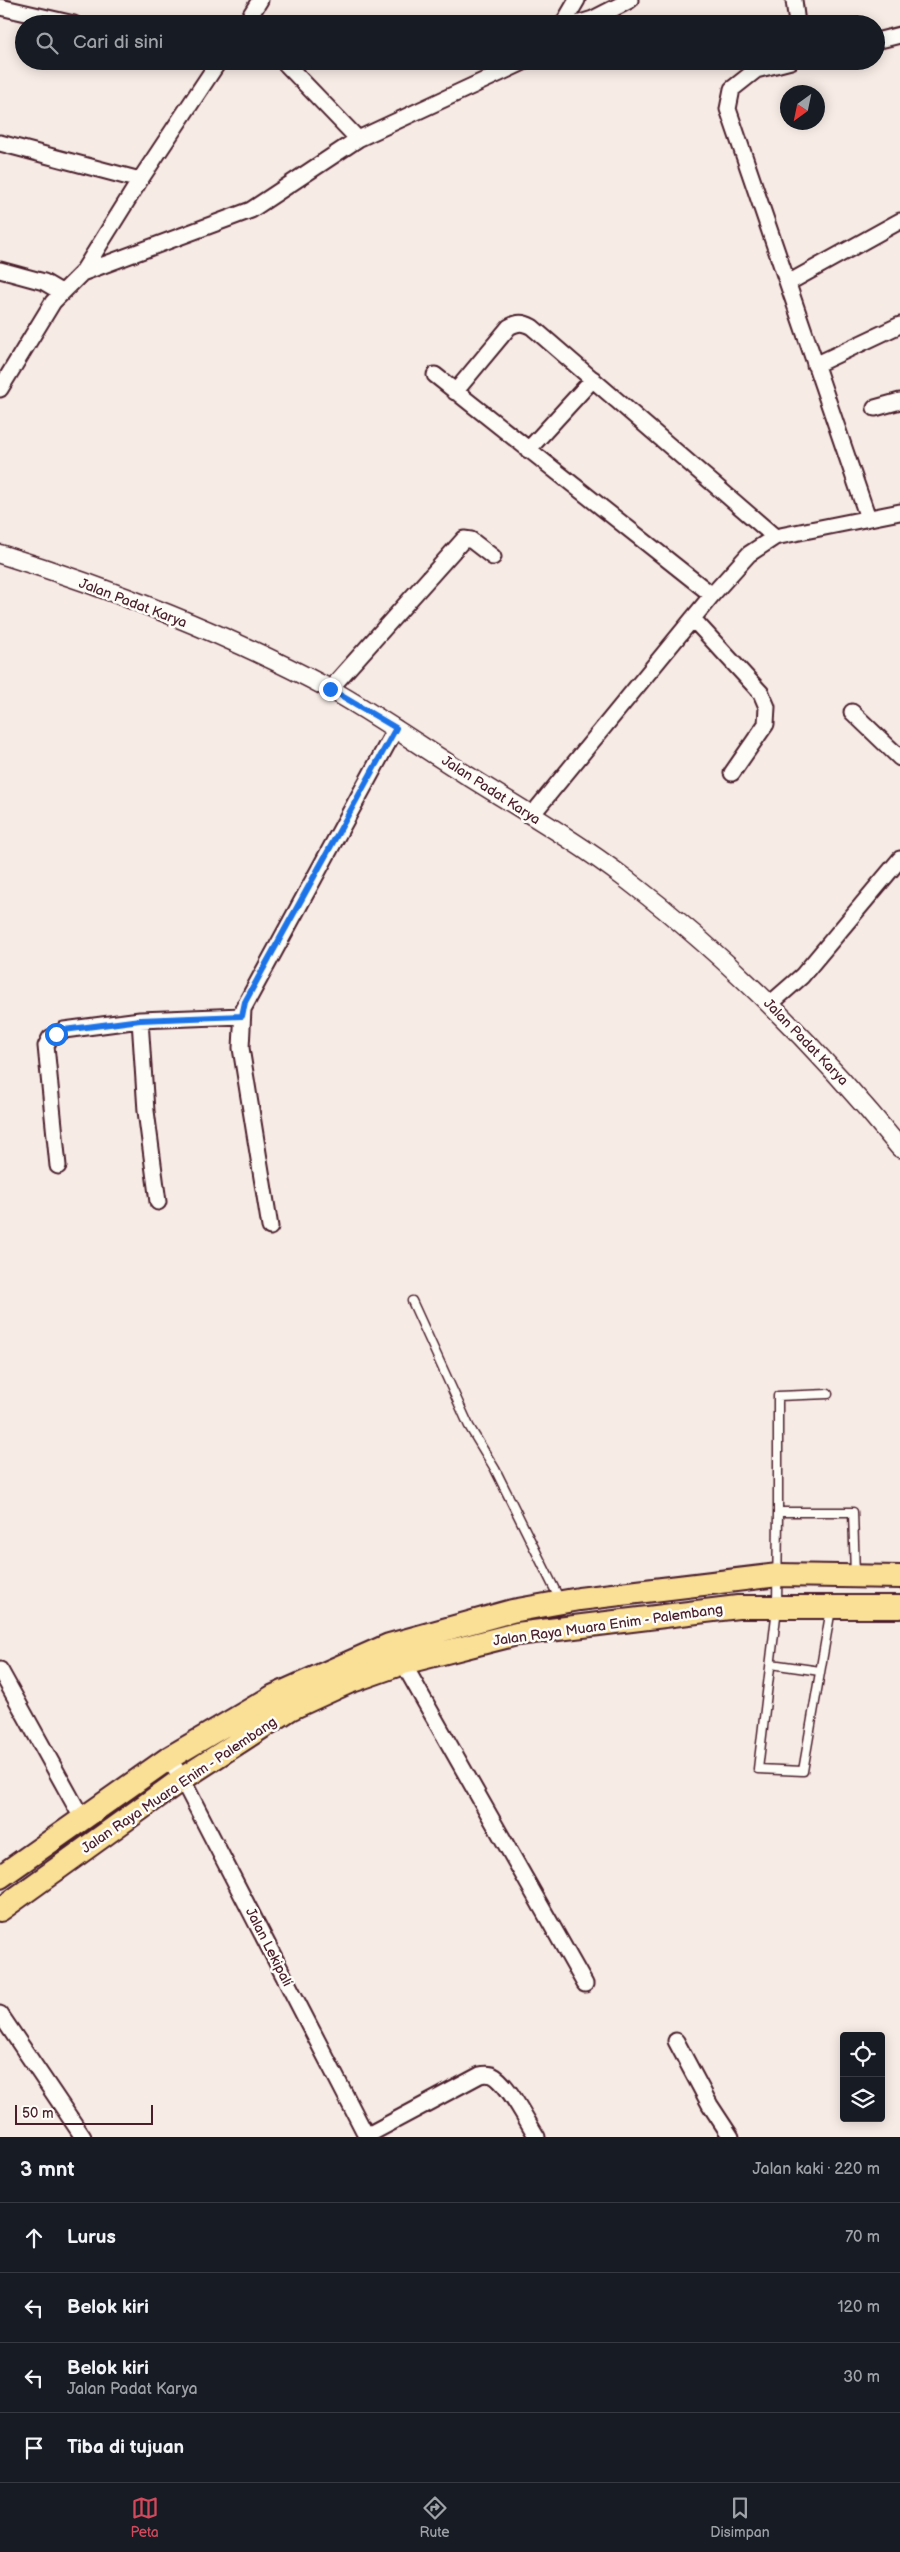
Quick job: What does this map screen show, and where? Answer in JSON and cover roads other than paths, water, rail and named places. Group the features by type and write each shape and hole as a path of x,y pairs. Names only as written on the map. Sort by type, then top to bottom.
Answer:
{"main road":[{"name":"Jalan Raya Muara Enim - Palembang","path":"0,1877 169,1758 274,1696 389,1645 512,1611 561,1602 778,1575 900,1577"},
{"name":"Jalan Raya Muara Enim - Palembang","path":"0,1910 182,1779 290,1709 349,1682 403,1663 517,1634 738,1607 900,1607"}],"street":[{"path":"251,15 260,0"},
{"path":"568,15 577,0"},
{"path":"601,15 630,0"},
{"path":"794,0 795,15"},
{"path":"0,7 35,15"},
{"path":"885,39 900,35"},
{"path":"0,389 53,302 82,273 211,70"},
{"path":"292,70 358,139"},
{"path":"82,273 251,210 358,139 507,70"},
{"path":"756,70 732,89 728,108 868,518"},
{"path":"0,143 140,180"},
{"path":"788,284 900,221"},
{"path":"0,270 44,282 62,292"},
{"path":"455,392 509,327 523,322 532,327 775,537"},
{"path":"815,365 900,325"},
{"path":"435,375 712,595"},
{"path":"528,450 592,379"},
{"path":"875,408 900,401"},
{"path":"531,816 712,595 750,554 775,537 900,512"},
{"path":"330,689 464,539 471,540 493,557"},
{"name":"Jalan Padat Karya","path":"0,554 149,607 236,643 330,689 396,728 625,878 770,1004 856,1094 900,1148"},
{"path":"693,619 761,693 767,707 766,724 732,773"},
{"path":"852,712 900,758"},
{"path":"270,1228 241,1048 242,1016 245,1002 396,728"},
{"path":"770,1004 802,976 900,859"},
{"path":"58,1166 46,1046 50,1038 64,1030 140,1020 242,1016"},
{"path":"140,1020 146,1111 158,1202"},
{"path":"403,1663 585,1984"},
{"path":"0,1670 82,1818"},
{"name":"Jalan Lekipali","path":"169,1758 182,1779 367,2136"},
{"path":"0,2014 83,2137"},
{"path":"676,2041 710,2104 731,2137"},
{"path":"367,2136 480,2075 490,2074 500,2080 537,2137"}],"lane":[{"path":"412,1301 469,1426 495,1469 561,1602"},
{"path":"828,1394 778,1396 777,1608 758,1769 802,1772 831,1607"},
{"path":"778,1512 854,1512 855,1576"},
{"path":"771,1664 820,1671"}]}
